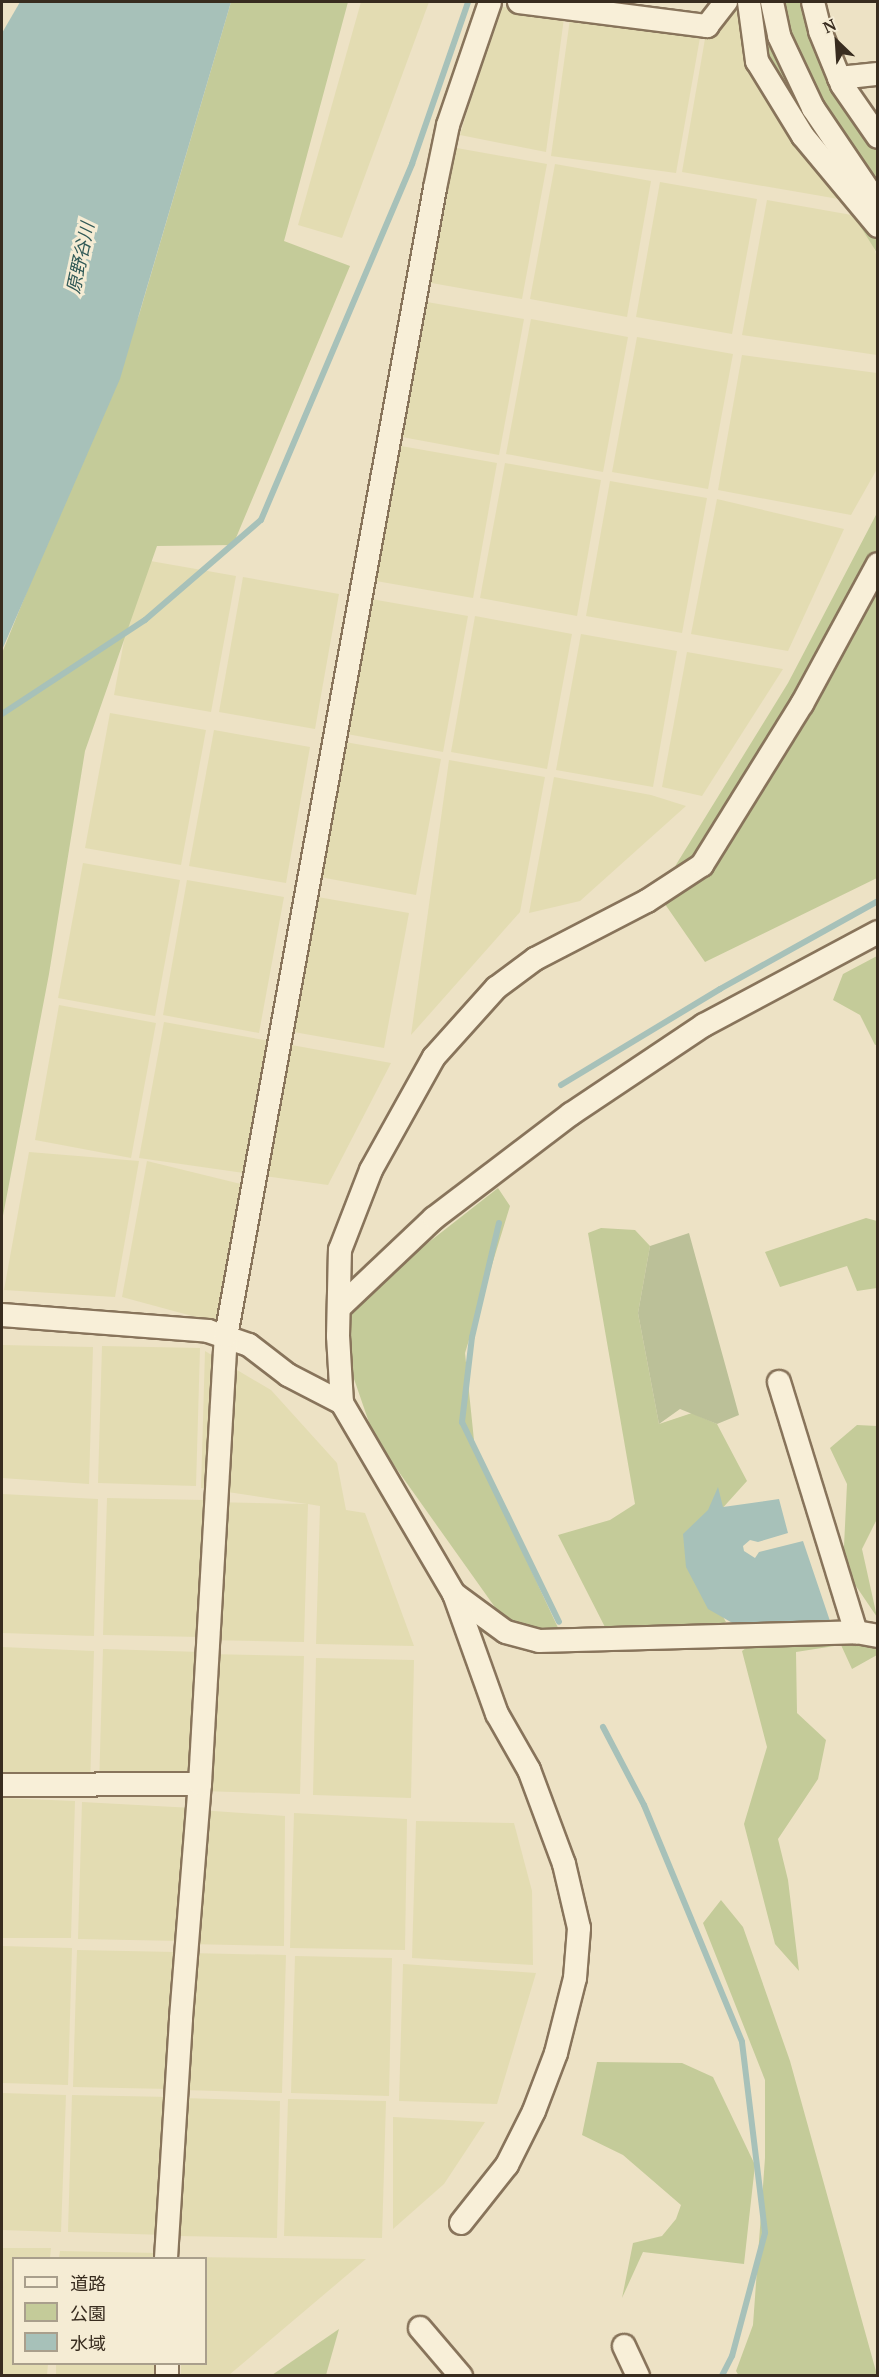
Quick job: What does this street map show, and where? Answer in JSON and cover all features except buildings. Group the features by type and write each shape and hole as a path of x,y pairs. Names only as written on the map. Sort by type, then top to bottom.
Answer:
{"street":[{"path":"166,2257 180,2029 200,1784 226,1336 435,188 448,126 490,2"},
{"path":"519,2 707,26 726,2"},
{"path":"749,2 757,61 802,136 878,225"},
{"path":"772,2 779,36 813,108 878,204"},
{"path":"813,2 820,31 839,78 878,137"},
{"path":"839,78 878,74"},
{"path":"461,2223 507,2165 534,2110 556,2053 575,1978 579,1928 564,1864 529,1770 497,1714 454,1594 342,1403 340,1250 371,1170 434,1057 496,988 527,965 647,901 702,864 802,704 878,564"},
{"path":"340,1307 434,1218 571,1114 704,1025 878,932"},
{"path":"2,1315 163,1326 226,1336 249,1345 288,1375 342,1403"},
{"path":"454,1594 506,1632 538,1641 867,1634 779,1382"},
{"path":"2,1785 200,1784"},
{"path":"420,2328 461,2376"},
{"path":"624,2346 638,2376"}],"shaded area":[{"path":"361,2 429,2 342,238 298,225"},
{"path":"734,2 744,2 856,202 682,172 706,33"},
{"path":"499,6 564,18 546,152 460,135"},
{"path":"570,19 701,32 676,173 551,156"},
{"path":"451,147 547,164 522,299 426,282"},
{"path":"555,164 651,181 627,317 530,299"},
{"path":"660,182 757,199 732,334 636,317"},
{"path":"767,200 863,217 877,257 877,355 742,335"},
{"path":"427,302 524,319 499,455 402,437"},
{"path":"531,319 628,337 603,472 506,454"},
{"path":"637,337 733,354 708,489 612,472"},
{"path":"742,355 877,373 877,469 851,515 718,490"},
{"path":"401,446 497,463 473,598 376,581"},
{"path":"505,463 601,480 577,616 480,598"},
{"path":"610,481 707,498 682,633 586,616"},
{"path":"717,499 844,529 788,651 691,634"},
{"path":"139,559 236,576 211,712 114,695"},
{"path":"243,577 339,594 315,729 219,712"},
{"path":"371,599 468,616 443,752 347,734"},
{"path":"475,616 572,634 547,769 451,752"},
{"path":"581,634 677,651 653,787 556,770"},
{"path":"687,652 783,669 702,796 662,787"},
{"path":"110,713 206,730 181,865 85,848"},
{"path":"214,730 310,747 286,883 189,866"},
{"path":"345,742 441,759 416,895 320,877"},
{"path":"449,760 545,777 520,912 411,1035"},
{"path":"554,777 651,795 686,806 580,901 529,913"},
{"path":"83,863 180,880 155,1016 58,998"},
{"path":"187,880 284,897 259,1033 163,1015"},
{"path":"312,896 409,913 384,1048 288,1031"},
{"path":"59,1005 156,1023 131,1158 35,1140"},
{"path":"164,1022 391,1063 328,1185 139,1158"},
{"path":"29,1152 139,1161 115,1297 4,1290"},
{"path":"147,1161 245,1185 218,1323 122,1297"},
{"path":"2,1345 93,1347 89,1484 2,1478"},
{"path":"102,1346 200,1348 196,1486 98,1483"},
{"path":"205,1351 271,1390 337,1463 346,1510 365,1513 414,1646 316,1644 320,1506 308,1504 304,1642 206,1640 210,1502 307,1504 201,1488"},
{"path":"2,1494 98,1499 94,1636 2,1633"},
{"path":"107,1498 205,1500 201,1637 103,1635"},
{"path":"2,1647 94,1651 90,1788 2,1780"},
{"path":"103,1649 201,1652 197,1789 99,1787"},
{"path":"206,1654 304,1656 300,1794 202,1791"},
{"path":"316,1658 414,1660 411,1798 313,1795"},
{"path":"2,1798 75,1801 71,1938 2,1938"},
{"path":"82,1802 193,1808 181,1941 78,1939"},
{"path":"199,1810 285,1816 284,1946 188,1944"},
{"path":"294,1813 407,1819 405,1950 290,1948"},
{"path":"416,1821 514,1823 532,1891 533,1965 412,1958"},
{"path":"2,1946 72,1948 68,2085 2,2083"},
{"path":"77,1950 175,1952 171,2089 73,2087"},
{"path":"188,1953 286,1955 282,2093 184,2090"},
{"path":"295,1956 392,1958 389,2096 291,2093"},
{"path":"403,1964 536,1973 497,2104 399,2101"},
{"path":"2,2093 66,2095 61,2232 2,2230"},
{"path":"72,2095 170,2097 166,2235 68,2232"},
{"path":"182,2098 280,2101 277,2238 179,2236"},
{"path":"288,2099 386,2101 382,2238 284,2236"},
{"path":"393,2117 485,2122 444,2184 393,2229"},
{"path":"2,2248 51,2248 50,2257 12,2257 12,2365 48,2365 47,2375 2,2375"},
{"path":"60,2251 158,2253 157,2257 59,2257"},
{"path":"207,2257 366,2259 229,2375 181,2376 181,2365 207,2365"},
{"path":"56,2365 154,2365 154,2375 56,2375"}],"green space":[{"path":"231,2 348,2 284,241 350,266 233,545 157,546 85,751 49,974 2,1221 2,653 139,315"},
{"path":"748,2 817,2 877,137 877,253 757,61"},
{"path":"877,513 877,878 705,962 658,894 788,683"},
{"path":"877,956 878,1044 875,1045 860,1015 833,1000 843,974"},
{"path":"498,1188 510,1206 465,1353 475,1450 560,1632 509,1627 374,1437 353,1376 347,1313 360,1296"},
{"path":"866,1218 877,1221 877,1288 857,1291 847,1266 780,1287 765,1252"},
{"path":"601,1228 635,1230 650,1246 638,1313 659,1424 692,1413 717,1424 747,1481 701,1532 713,1599 726,1622 691,1635 608,1633 558,1535 610,1520 635,1504 588,1233"},
{"path":"689,1233 739,1415 717,1424 680,1409 659,1424 638,1313 650,1246"},
{"path":"857,1425 877,1426 877,1519 862,1549 877,1617 843,1567 847,1484 830,1448"},
{"path":"758,1639 850,1642 877,1649 877,1655 852,1669 841,1645 796,1652 797,1713 826,1740 818,1779 778,1839 788,1880 799,1971 775,1944 744,1824 767,1747 742,1651"},
{"path":"721,1900 743,1927 790,2061 877,2375 739,2376 736,2371 753,2325 765,2158 765,2080 703,1923"},
{"path":"597,2062 682,2063 713,2077 755,2165 744,2264 643,2252 622,2298 633,2243 662,2236 676,2219 681,2205 623,2155 582,2135"},
{"path":"339,2329 326,2375 272,2375"}],"water":[{"name":"原野谷川","path":"20,2 231,2 120,379 2,650 2,33"},
{"path":"718,1487 723,1507 779,1499 788,1533 758,1542 750,1540 743,1546 744,1551 755,1558 759,1552 803,1541 830,1621 736,1625 708,1609 686,1567 683,1534 708,1510"}],"waterway":[{"path":"2,714 145,620 261,520 412,164 468,2"},
{"path":"561,1085 720,989 878,901"},
{"path":"499,1223 472,1337 462,1422 559,1622"},
{"path":"603,1727 644,1805 742,2042 765,2233 732,2356 722,2376"}]}
